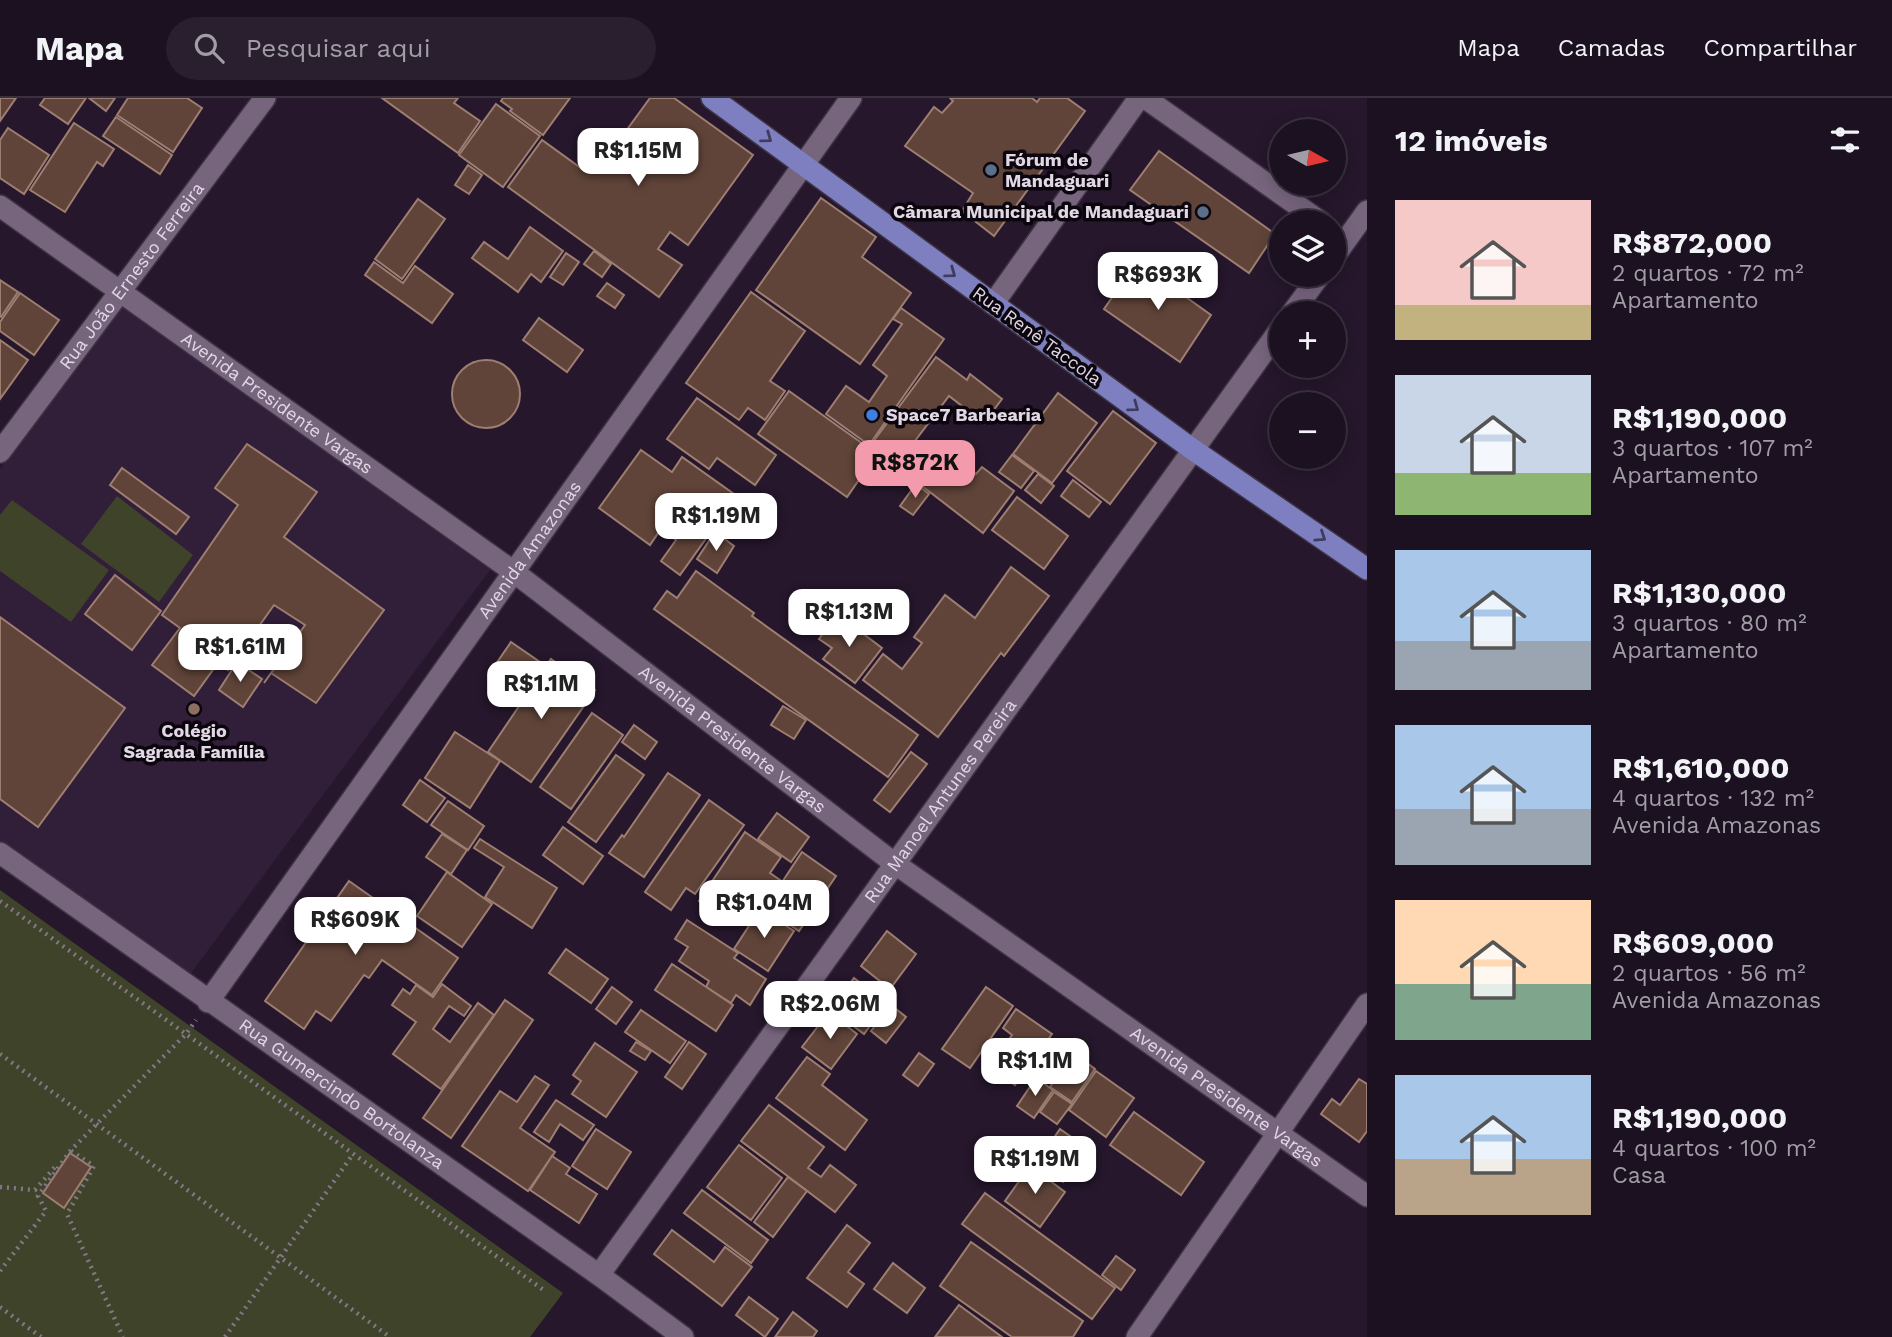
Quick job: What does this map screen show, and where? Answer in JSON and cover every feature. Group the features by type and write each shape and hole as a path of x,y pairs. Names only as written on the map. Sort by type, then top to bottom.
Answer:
{"main road":[{"name":"Rua Renê Taccola","path":"712,98 1192,449 1367,569"}],"street":[{"name":"Rua João Ernesto Ferreira","path":"0,452 265,98"},
{"name":"Avenida Amazonas","path":"208,1002 851,98"},
{"path":"993,304 1139,98"},
{"path":"1145,98 1304,210"},
{"name":"Avenida Presidente Vargas","path":"0,206 514,572 894,863 1278,1136 1367,1196"},
{"path":"1346,234 1367,211"},
{"name":"Rua Manoel Antunes Pereira","path":"600,1275 1269,344"},
{"name":"Rua Gumercindo Bortolanza","path":"0,853 208,1002 600,1275 682,1337"},
{"path":"1137,1337 1367,1004"}],"path":[{"path":"0,901 545,1291"},
{"path":"0,1188 35,1190 186,1034 208,1002"},
{"path":"0,1054 390,1337"},
{"path":"0,1271 46,1211 38,1196 71,1150"},
{"path":"71,1150 94,1166 67,1214 123,1337"},
{"path":"225,1337 353,1154"},
{"path":"0,1307 41,1337"}],"shaded area":[{"name":"Colégio Sagrada Família","path":"121,305 490,570 183,984 0,847 0,469"}],"green space":[{"path":"117,496 193,555 159,602 81,544"},
{"path":"12,500 109,570 71,622 0,571 0,515"},
{"path":"0,890 563,1293 530,1337 0,1337"}],"building":[{"path":"0,98 16,98 0,121"},
{"path":"45,98 86,98 68,124 40,105"},
{"path":"89,98 115,98 106,111"},
{"path":"128,98 187,98 202,108 173,152 117,115"},
{"path":"382,98 458,98 454,103 480,121 458,153"},
{"path":"503,98 570,98 543,135 510,111 512,109 501,101"},
{"path":"650,98 674,98 753,155 688,245 670,232 658,249 682,265 659,297 508,187 542,140 585,171 607,140 615,146"},
{"name":"Fórum de Mandaguari","path":"950,98 1032,98 1037,102 1040,98 1067,98 1085,111 994,236 962,211 973,193 905,146 934,107 942,113 953,101"},
{"path":"496,104 540,136 503,187 459,155"},
{"path":"116,117 172,155 160,174 103,136"},
{"path":"74,123 114,149 103,166 97,162 65,212 30,190"},
{"path":"8,128 49,155 24,194 0,178 0,140"},
{"name":"Câmara Municipal de Mandaguari","path":"1159,151 1269,230 1269,243 1249,273 1130,190"},
{"path":"468,165 482,175 469,194 455,185"},
{"path":"821,198 876,237 862,257 911,293 860,364 756,290"},
{"path":"418,199 445,219 402,279 375,259"},
{"path":"530,227 563,251 541,282 531,274 518,292 472,258 484,242 508,259"},
{"path":"594,251 611,264 602,277 584,264"},
{"path":"566,253 579,262 563,285 550,277"},
{"path":"374,262 403,283 415,266 453,294 432,323 365,275"},
{"path":"1137,262 1211,315 1180,362 1104,309"},
{"path":"0,280 18,292 1,317 0,316"},
{"path":"607,283 624,295 615,308 597,296"},
{"path":"751,292 805,331 770,381 785,391 765,420 748,408 739,420 686,383"},
{"path":"20,293 59,320 34,355 0,331 0,322"},
{"path":"901,308 944,339 869,445 826,414 846,386 869,402 887,376 873,365 902,324 893,319"},
{"path":"539,318 583,350 567,372 523,340"},
{"path":"0,340 28,360 0,399"},
{"path":"936,357 967,380 970,374 1002,399 984,423 949,396 896,466 870,446"},
{"path":"479,360 493,360 505,365 515,375 520,394 515,413 505,423 493,428 479,428 467,423 457,413 452,401 452,387 457,375 467,365"},
{"path":"789,391 877,454 847,497 758,434"},
{"path":"1058,393 1097,423 1052,483 1013,454"},
{"path":"697,398 776,455 755,485 717,458 709,469 667,439"},
{"path":"1113,411 1156,443 1110,504 1067,471"},
{"path":"247,444 317,492 284,537 384,610 316,703 271,673 305,625 274,605 228,670 218,663 194,696 152,665 180,628 162,615 238,505 215,488"},
{"path":"938,445 976,474 982,467 1014,491 983,533 913,479"},
{"path":"641,450 672,472 682,457 741,499 717,532 713,529 680,575 661,561 676,540 661,529 650,545 599,508"},
{"path":"1012,455 1034,471 1021,488 999,472"},
{"path":"122,468 189,517 176,534 110,485"},
{"path":"1038,474 1054,486 1041,503 1025,490"},
{"path":"1073,480 1101,502 1089,517 1061,496"},
{"path":"916,484 929,494 913,515 900,506"},
{"path":"1017,497 1068,536 1044,569 992,530"},
{"path":"715,532 734,546 717,573 697,559"},
{"path":"1011,567 1049,596 1004,656 1001,653 938,737 863,680 883,654 902,669 922,643 914,637 945,595 975,618"},
{"path":"696,571 754,613 752,616 918,735 888,777 654,609 667,591 677,598"},
{"path":"115,575 161,611 132,650 85,614"},
{"path":"837,614 882,648 855,683 823,659 832,648 819,639"},
{"path":"0,617 125,708 38,827 0,799"},
{"path":"511,642 540,662 518,694 489,674"},
{"path":"551,659 595,690 531,782 488,752"},
{"path":"237,662 262,679 243,707 219,690"},
{"path":"783,706 806,720 794,739 771,725"},
{"path":"592,713 623,735 571,809 540,787"},
{"path":"634,725 657,742 645,759 622,742"},
{"path":"455,732 500,761 470,808 425,778"},
{"path":"911,752 927,764 890,812 874,800"},
{"path":"616,755 644,775 596,842 568,822"},
{"path":"668,773 700,795 644,877 609,853 622,835 624,837"},
{"path":"420,780 445,798 427,822 403,805"},
{"path":"709,800 744,825 695,894 686,888 671,910 645,892"},
{"path":"448,801 484,826 468,850 431,825"},
{"path":"777,813 809,837 791,862 758,839"},
{"path":"563,827 603,856 583,884 543,855"},
{"path":"745,832 781,857 770,873 780,880 765,903 758,898 747,916 723,900 715,912 699,901"},
{"path":"442,834 467,850 451,874 426,857"},
{"path":"480,839 557,888 532,928 485,897 504,867 474,848"},
{"path":"802,852 836,876 799,931 765,908"},
{"path":"447,872 492,904 462,947 417,916"},
{"path":"349,881 458,958 432,995 382,960 369,978 364,975 331,1021 316,1011 304,1029 265,1001"},
{"path":"760,909 794,931 768,971 734,949"},
{"path":"687,920 738,953 734,958 766,979 750,1005 736,995 731,1003 706,987 709,981 679,961 688,947 675,939"},
{"path":"887,931 916,954 890,989 861,966"},
{"path":"566,949 608,979 591,1003 549,973"},
{"path":"672,964 733,1005 716,1031 655,990"},
{"path":"854,978 887,1003 864,1034 831,1009"},
{"path":"442,984 471,1006 464,1016 449,1006 433,1029 450,1042 478,1003 494,1015 441,1089 393,1054 416,1022 392,1005 403,989 410,994 416,985 433,997"},
{"path":"612,987 632,1002 616,1024 596,1009"},
{"path":"986,987 1013,1006 970,1068 942,1049"},
{"path":"505,1000 533,1020 451,1138 423,1118"},
{"path":"891,1005 906,1017 886,1043 871,1031"},
{"path":"1016,1009 1052,1034 1015,1085 990,1067 1012,1035 1003,1028"},
{"path":"641,1010 686,1041 670,1063 625,1032"},
{"path":"829,1012 857,1034 831,1069 802,1047"},
{"path":"636,1042 651,1051 645,1060 630,1051"},
{"path":"689,1042 706,1054 682,1089 665,1077"},
{"path":"595,1043 637,1072 606,1117 572,1094 581,1081 573,1075"},
{"path":"919,1053 934,1064 918,1086 903,1075"},
{"path":"1074,1053 1095,1069 1072,1102 1050,1087"},
{"path":"807,1057 830,1074 822,1085 867,1120 845,1150 776,1098"},
{"path":"1096,1071 1134,1098 1106,1137 1069,1110"},
{"path":"535,1076 549,1085 520,1128 555,1152 528,1191 462,1146 500,1091 517,1102"},
{"path":"1036,1078 1053,1090 1034,1118 1017,1106"},
{"path":"1359,1079 1367,1084 1367,1131 1359,1142 1321,1114 1332,1099 1340,1105"},
{"path":"1054,1092 1072,1104 1057,1124 1040,1112"},
{"path":"556,1100 594,1125 583,1140 560,1124 549,1142 534,1132"},
{"path":"769,1105 824,1147 808,1168 821,1177 830,1165 856,1185 835,1212 741,1141"},
{"path":"1134,1112 1204,1162 1181,1195 1110,1145"},
{"path":"596,1129 631,1152 607,1189 572,1166"},
{"path":"1060,1129 1087,1148 1063,1182 1036,1164"},
{"path":"739,1145 782,1178 751,1220 707,1187"},
{"path":"70,1153 91,1167 64,1208 43,1193"},
{"path":"552,1156 570,1168 566,1174 597,1194 579,1223 530,1190"},
{"path":"1030,1166 1065,1192 1040,1227 1005,1201"},
{"path":"788,1177 807,1191 773,1237 754,1222"},
{"path":"702,1190 768,1240 751,1263 684,1213"},
{"path":"985,1193 1115,1288 1092,1319 962,1224"},
{"path":"847,1225 870,1243 848,1272 864,1284 847,1307 807,1278"},
{"path":"672,1230 714,1262 725,1247 752,1267 722,1306 654,1254"},
{"path":"971,1242 1083,1321 1073,1337 1012,1337 940,1286"},
{"path":"1116,1256 1135,1270 1121,1290 1102,1275"},
{"path":"893,1263 925,1288 907,1313 874,1289"},
{"path":"749,1297 778,1319 765,1337 736,1315"},
{"path":"959,1305 1002,1337 935,1337"},
{"path":"793,1312 817,1331 813,1337 775,1337"}],"place":[{"name":"Fórum de Mandaguari","path":"991,170"},
{"name":"Câmara Municipal de Mandaguari","path":"1203,212"},
{"name":"Space7 Barbearia","path":"872,415"},
{"name":"Colégio Sagrada Família","path":"194,709"}]}
